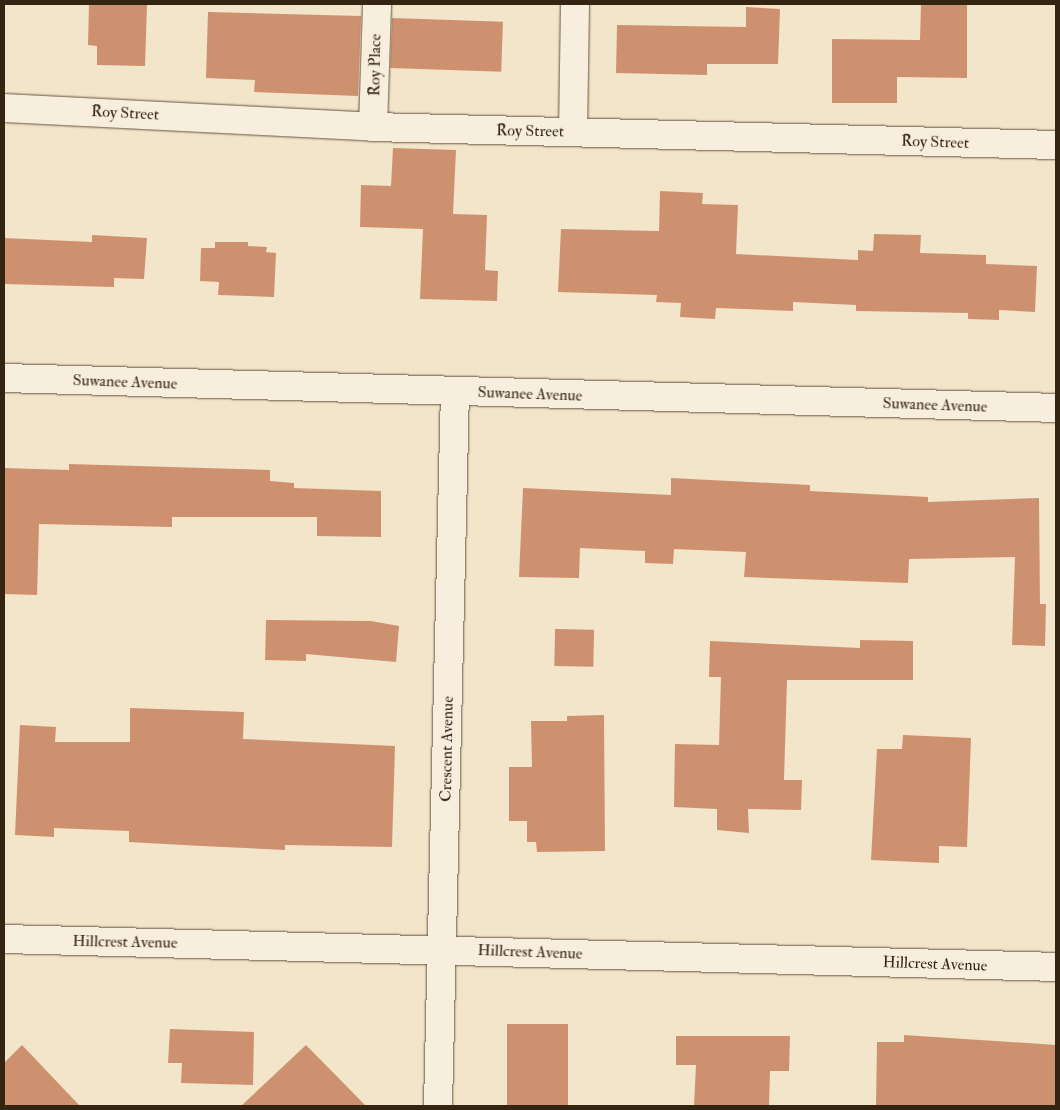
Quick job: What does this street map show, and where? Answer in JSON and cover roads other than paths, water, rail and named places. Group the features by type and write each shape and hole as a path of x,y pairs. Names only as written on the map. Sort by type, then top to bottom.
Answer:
{"street":[{"name":"Roy Place","path":"374,127 377,4"},
{"path":"573,132 575,4"},
{"name":"Roy Street","path":"4,108 374,127 1056,145"},
{"name":"Suwanee Avenue","path":"4,378 1056,408"},
{"name":"Crescent Avenue","path":"438,1106 455,392"},
{"name":"Hillcrest Avenue","path":"4,939 1056,967"}]}
